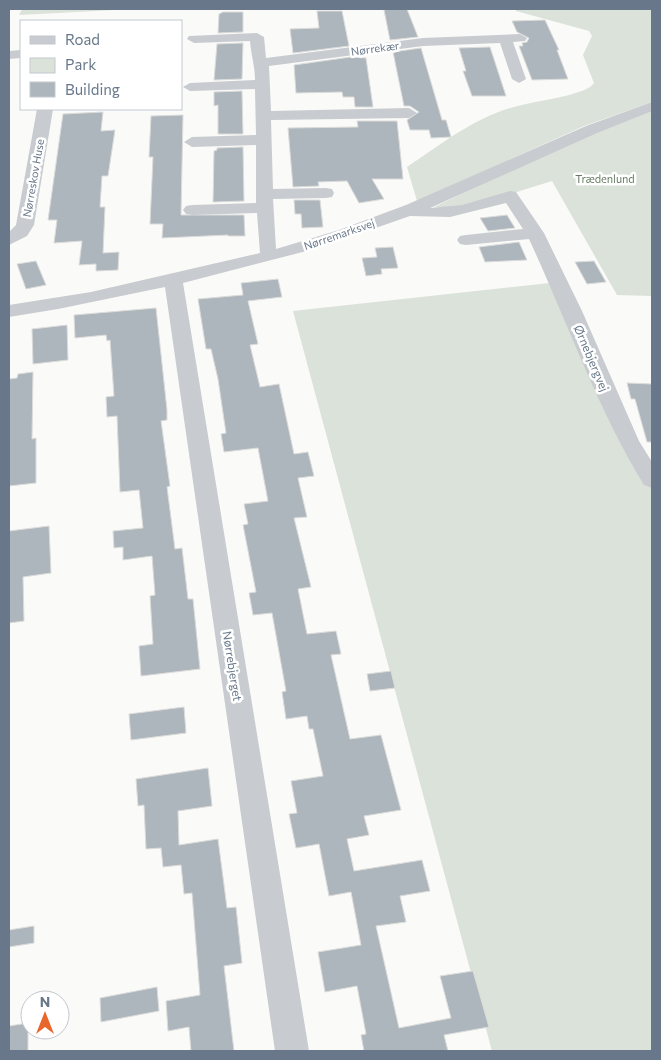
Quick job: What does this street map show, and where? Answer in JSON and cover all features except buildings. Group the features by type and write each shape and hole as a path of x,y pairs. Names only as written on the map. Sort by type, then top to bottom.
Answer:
{"street":[{"name":"Nørrekær","path":"262,63 486,32 505,38 520,38"},
{"path":"194,39 257,37 258,57 262,63 265,201 267,249 270,256"},
{"path":"505,38 519,79"},
{"path":"190,86 261,84"},
{"name":"Nørremarksvej","path":"9,311 41,308 173,280 326,240 410,210 471,184 583,131 652,106"},
{"name":"Nørreskov Huse","path":"9,240 22,232 25,225 45,110"},
{"path":"262,116 409,113"},
{"path":"192,142 263,140"},
{"path":"192,210 326,193"},
{"name":"Ørnebjergvej","path":"410,210 444,214 510,196 535,233 572,311 628,442 652,480"},
{"path":"466,240 535,233"},
{"name":"Nørrebjerget","path":"173,280 292,1051"}],"green space":[{"path":"22,9 134,9 19,15"},
{"path":"516,9 652,9 652,102 584,126 417,201 407,167 448,139 476,122 506,109 572,94 582,91 594,83 583,55 592,36 589,31 516,11"},
{"name":"Trædenlund","path":"652,110 652,296 617,295 552,181 462,209 434,207 592,132"},
{"path":"550,283 621,442 652,489 652,1051 492,1051 293,311"}]}
